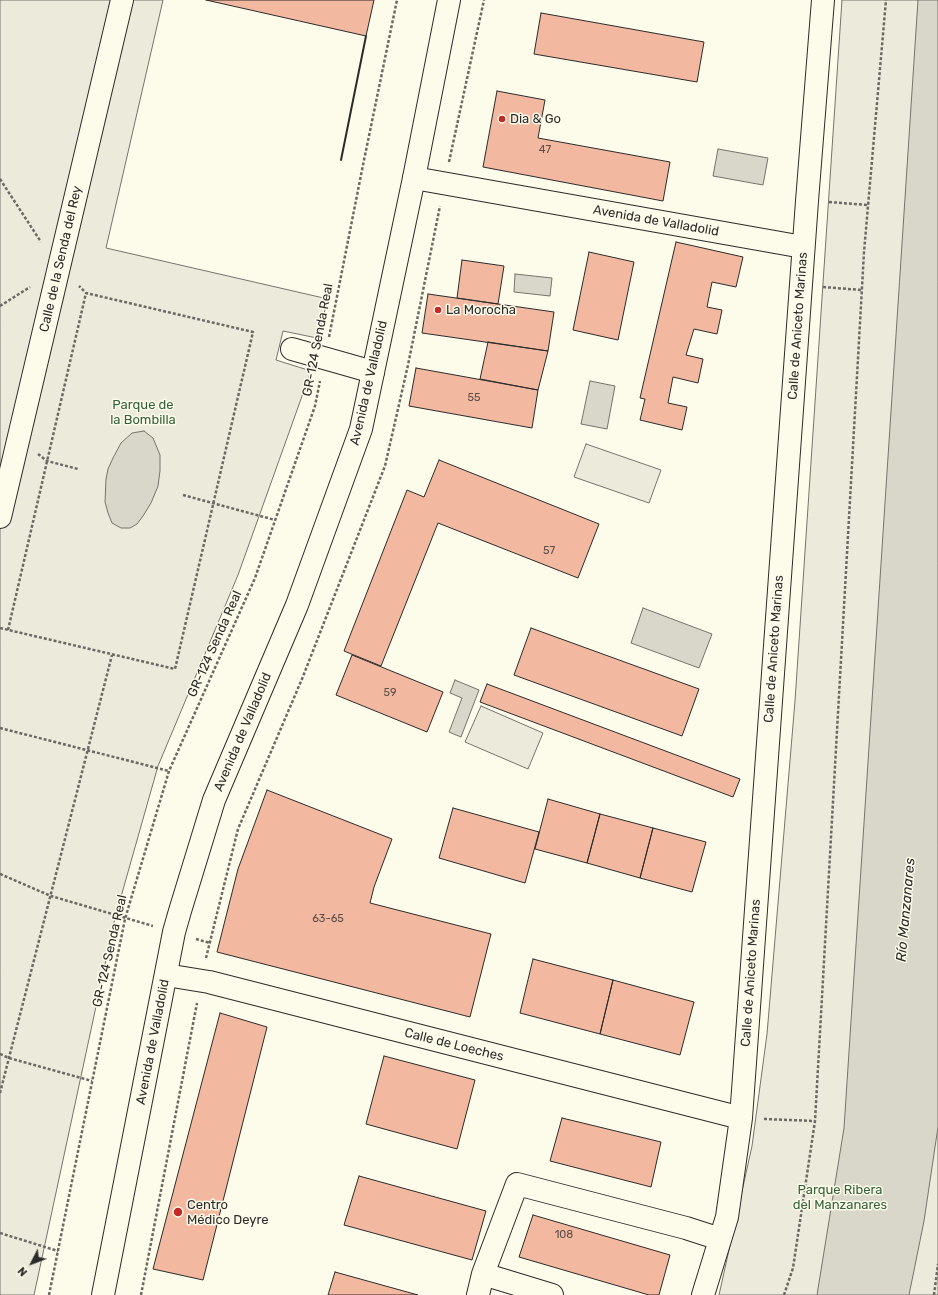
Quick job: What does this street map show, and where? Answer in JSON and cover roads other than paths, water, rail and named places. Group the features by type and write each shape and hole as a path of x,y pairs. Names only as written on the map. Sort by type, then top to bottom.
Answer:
{"street":[{"name":"Calle de la Senda del Rey","path":"0,517 122,0"},
{"name":"Avenida de Valladolid","path":"103,1295 174,932 214,800 297,606 361,428 414,178 449,0"},
{"name":"Calle de Aniceto Marinas","path":"703,1295 727,1217 741,1118 803,247 823,0"},
{"name":"Avenida de Valladolid","path":"414,178 803,247"},
{"path":"292,349 373,372"},
{"name":"Calle de Loeches","path":"166,975 224,986 741,1118"},
{"path":"478,1295 483,1274 517,1184 686,1228 720,1239"},
{"path":"483,1274 552,1295"}],"water":[{"name":"Río Manzanares","path":"918,0 938,0 938,1127 924,1221 909,1295 817,1295 844,1128"},
{"path":"718,149 768,158 763,185 713,176"},
{"path":"515,274 552,278 550,296 514,292"},
{"path":"590,381 615,386 607,429 581,424"},
{"path":"144,431 153,438 160,455 158,486 151,503 137,524 130,528 121,528 112,523 105,502 108,469 121,443 132,433"},
{"path":"643,608 712,634 699,668 631,643"},
{"path":"455,680 479,690 461,737 449,732 462,698 450,693"}],"place":[{"name":"Dia & Go","path":"502,119"},
{"name":"La Morocha","path":"438,310"},
{"name":"Centro Médico Deyre","path":"178,1212"}],"park label":[{"name":"Parque de la Bombilla","path":"143,412"},
{"name":"Parque Ribera del Manzanares","path":"840,1198"}]}
